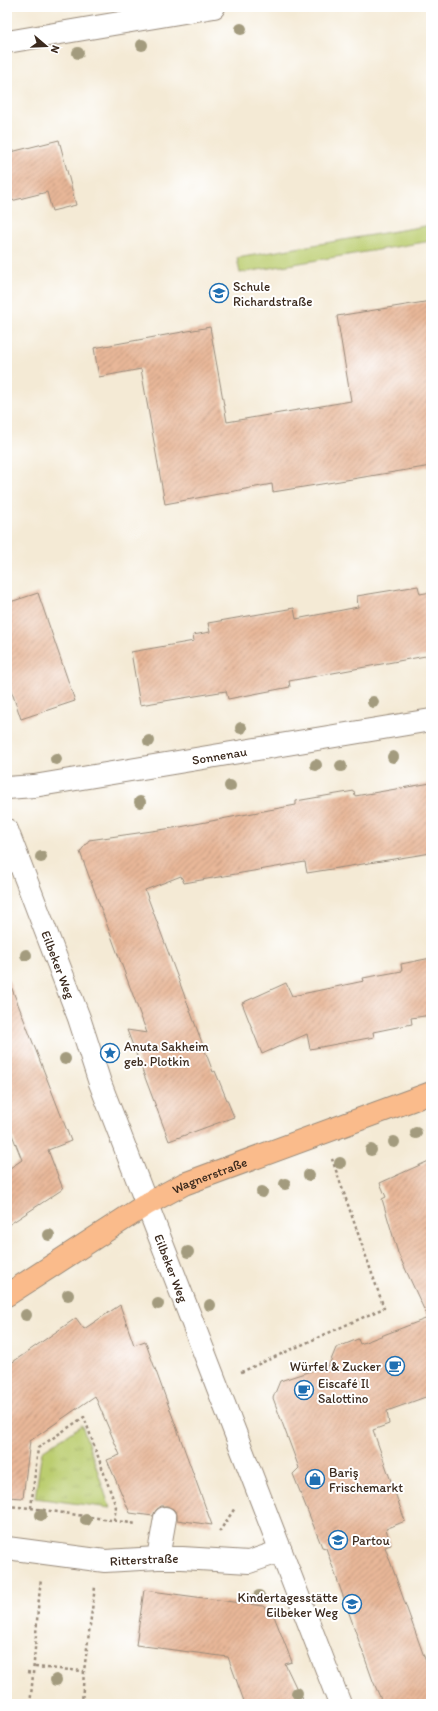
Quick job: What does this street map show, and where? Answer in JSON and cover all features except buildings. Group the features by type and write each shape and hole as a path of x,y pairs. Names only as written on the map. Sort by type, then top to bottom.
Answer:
{"main road":[{"name":"Wagnerstraße","path":"7,1295 147,1204 184,1184 431,1093"}],"street":[{"path":"7,42 214,7"},
{"name":"Sonnenau","path":"7,788 34,786 431,720"},
{"name":"Eilbeker Weg","path":"7,830 79,1018 100,1083 340,1704"},
{"path":"158,1558 165,1518"},
{"name":"Ritterstraße","path":"7,1548 102,1561 158,1558 249,1562 260,1560 281,1551"}],"path":[{"path":"215,1383 384,1308 323,1132"},
{"path":"7,1506 31,1508 38,1448 84,1418 116,1508 114,1520"},
{"path":"215,1538 237,1504 260,1497"},
{"path":"30,1704 35,1667 36,1618 44,1553"},
{"path":"82,1704 84,1671 102,1561"},
{"path":"35,1667 84,1671"},
{"path":"27,1672 34,1674"},
{"path":"7,1703 23,1704"}],"green space":[{"path":"431,225 431,241 240,273 237,258"},
{"path":"82,1425 110,1508 35,1498 42,1451"}],"place":[{"name":"Schule Richardstraße","path":"219,293"},
{"name":"Anuta Sakheim geb. Plotkin","path":"110,1053"},
{"name":"Würfel & Zucker","path":"395,1366"},
{"name":"Eiscafé Il Salottino","path":"304,1390"},
{"name":"Bariş Frischemarkt","path":"315,1479"},
{"name":"Partou","path":"338,1540"},
{"name":"Kindertagesstätte Eilbeker Weg","path":"352,1604"}]}
